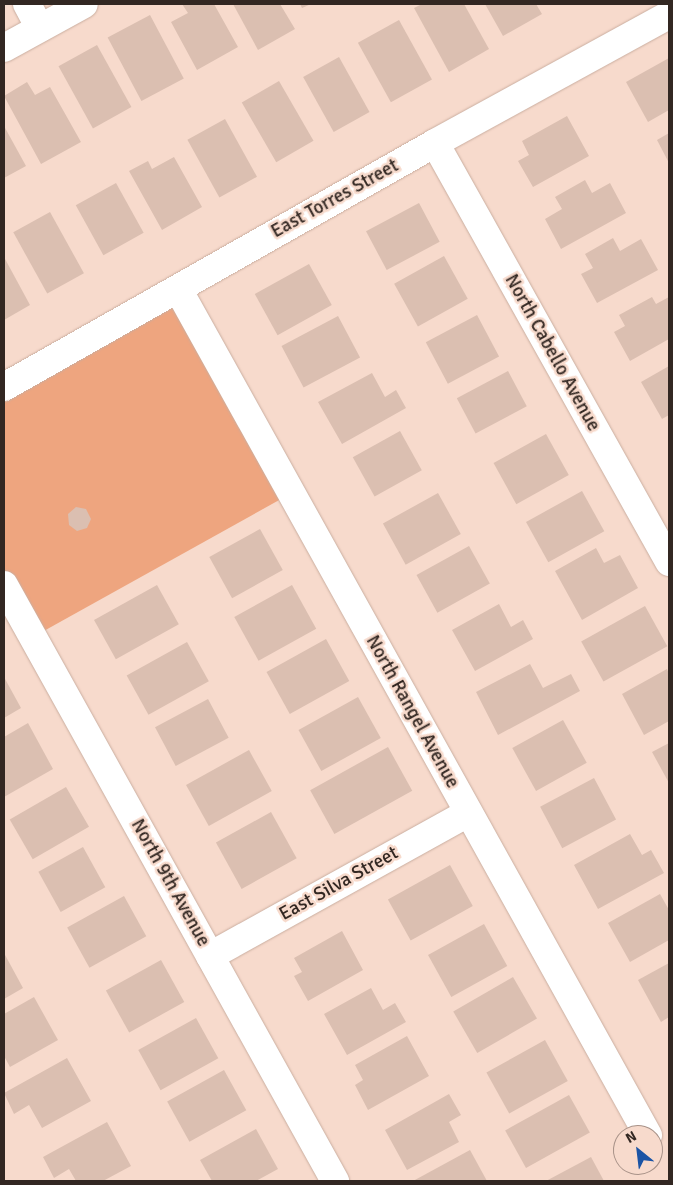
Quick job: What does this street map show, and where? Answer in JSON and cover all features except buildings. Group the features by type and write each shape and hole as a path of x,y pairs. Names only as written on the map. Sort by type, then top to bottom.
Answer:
{"street":[{"path":"27,4 40,28"},
{"path":"4,48 84,4"},
{"name":"East Torres Street","path":"4,387 435,143 669,15"},
{"name":"North Cabello Avenue","path":"435,143 669,562"},
{"name":"North Rangel Avenue","path":"178,289 642,1125"},
{"name":"North 9th Avenue","path":"4,585 335,1181"},
{"name":"East Silva Street","path":"210,956 468,813"}],"shaded area":[{"path":"178,289 290,494 33,637 4,585 4,387"}]}
